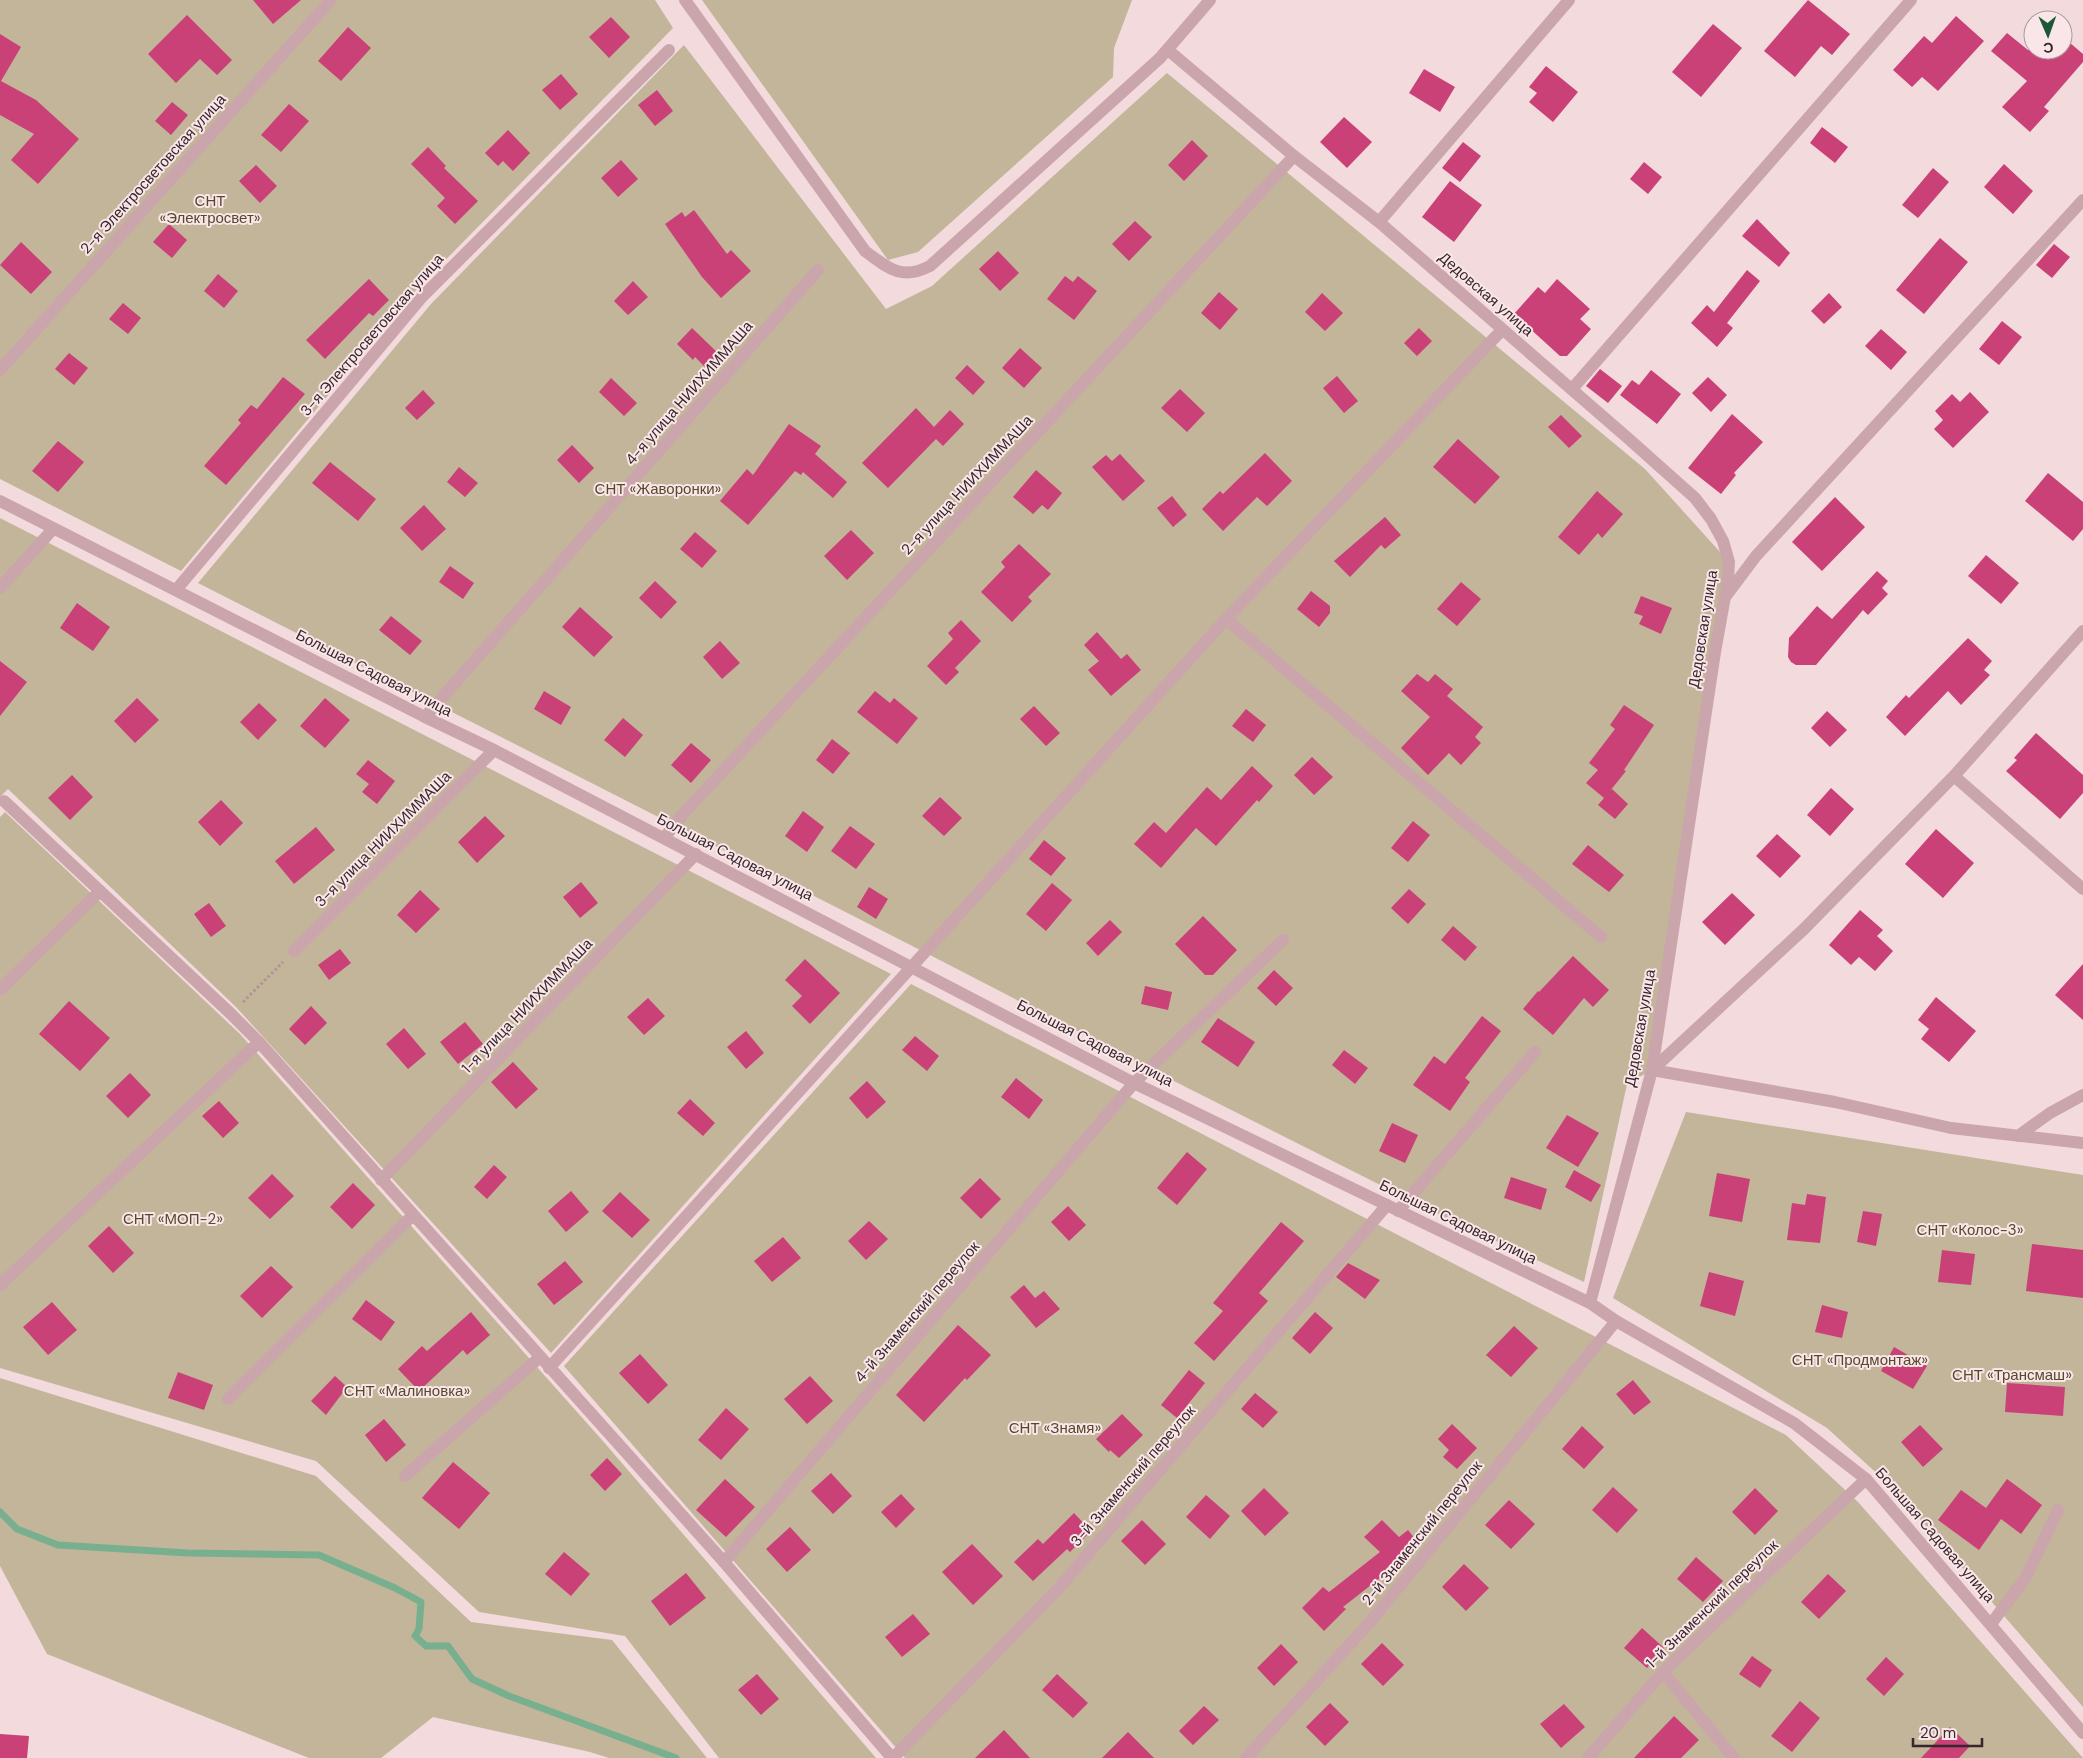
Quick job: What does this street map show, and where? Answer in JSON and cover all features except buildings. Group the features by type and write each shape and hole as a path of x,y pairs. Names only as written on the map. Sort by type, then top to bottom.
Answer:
{"street":[{"name":"2-я Электросветовская улица","path":"0,370 331,0"},
{"path":"685,0 865,250 894,272 906,273 918,272 930,266 1160,58 1210,0"},
{"path":"1379,222 1569,0"},
{"path":"1572,389 1911,0"},
{"name":"3-я Электросветовская улица","path":"176,590 422,297 669,50"},
{"name":"Дедовская улица","path":"1168,50 1294,156 1379,222 1674,478 1695,498 1711,519 1723,541 1729,562 1726,596 1715,652 1652,1070 1590,1303"},
{"name":"2-я улица НИИХИММАШа","path":"664,838 704,792 1294,156"},
{"path":"1726,596 1756,556 2083,200"},
{"name":"4-я улица НИИХИММАШа","path":"425,717 818,270"},
{"path":"549,1368 1226,619 1502,330"},
{"name":"Большая Садовая улица","path":"0,501 425,717 494,750 1134,1083 1590,1303 1616,1321 1794,1423 1866,1480 2083,1733"},
{"path":"0,588 53,529"},
{"path":"1226,619 1601,937"},
{"path":"1652,1070 1804,929 1954,776 2083,631"},
{"name":"3-я улица НИИХИММАШа","path":"294,951 494,750"},
{"path":"1954,776 2083,889"},
{"path":"4,801 259,1042 412,1216 724,1562 892,1758"},
{"name":"1-я улица НИИХИММАШа","path":"381,1180 696,854"},
{"path":"0,990 100,891"},
{"name":"4-й Знаменский переулок","path":"724,1562 1134,1083 1283,940"},
{"path":"0,1285 259,1042"},
{"name":"3-й Знаменский переулок","path":"892,1758 1058,1589 1392,1208 1535,1052"},
{"path":"1652,1070 1835,1102 1951,1128 2083,1142"},
{"path":"2018,1136 2050,1113 2083,1094"},
{"path":"228,1399 412,1216"},
{"name":"2-й Знаменский переулок","path":"1246,1758 1371,1621 1616,1321"},
{"path":"405,1476 540,1357"},
{"name":"1-й Знаменский переулок","path":"1588,1758 1663,1672 1866,1480"},
{"path":"1991,1624 2026,1577 2058,1510"},
{"path":"1663,1672 1734,1758"}],"path":[{"path":"231,1014 294,951"}],"green space":[{"name":"СНТ «Электросвет»","path":"0,0 655,0 673,28 416,290 181,571 0,479"},
{"path":"702,0 1132,0 1114,48 1113,77 918,252 888,260"},
{"name":"СНТ «Жаворонки»","path":"684,45 886,309 932,286 1167,73 1645,469 1729,562 1652,1070 1627,1084 1584,1282 1430,1210 1164,1076 198,583 431,304"},
{"path":"0,518 891,974 551,1353 236,1007 8,789 0,797"},
{"path":"5,812 240,1034 602,1440 876,1758 719,1758 625,1636 479,1612 316,1461 0,1368 0,817"},
{"name":"СНТ «Знамя»","path":"911,984 1786,1435 1858,1502 2083,1758 905,1758 564,1366"},
{"path":"1686,1112 2083,1175 2083,1707 1894,1489 1827,1428 1613,1298"},
{"path":"0,1378 316,1476 471,1622 612,1640 707,1758 609,1758 590,1752 433,1717 381,1758 309,1758 47,1654 0,1566"}],"waterway":[{"path":"0,1512 17,1529 58,1545 188,1553 319,1555 395,1588 421,1602 419,1629 415,1636 426,1646 448,1646 472,1679 509,1696 676,1758"}],"park label":[{"name":"СНТ «МОП-2»","path":"173,1219"},
{"name":"СНТ «Колос-3»","path":"1970,1230"},
{"name":"СНТ «Продмонтаж»","path":"1860,1360"},
{"name":"СНТ «Трансмаш»","path":"2012,1375"},
{"name":"СНТ «Малиновка»","path":"407,1391"}]}
